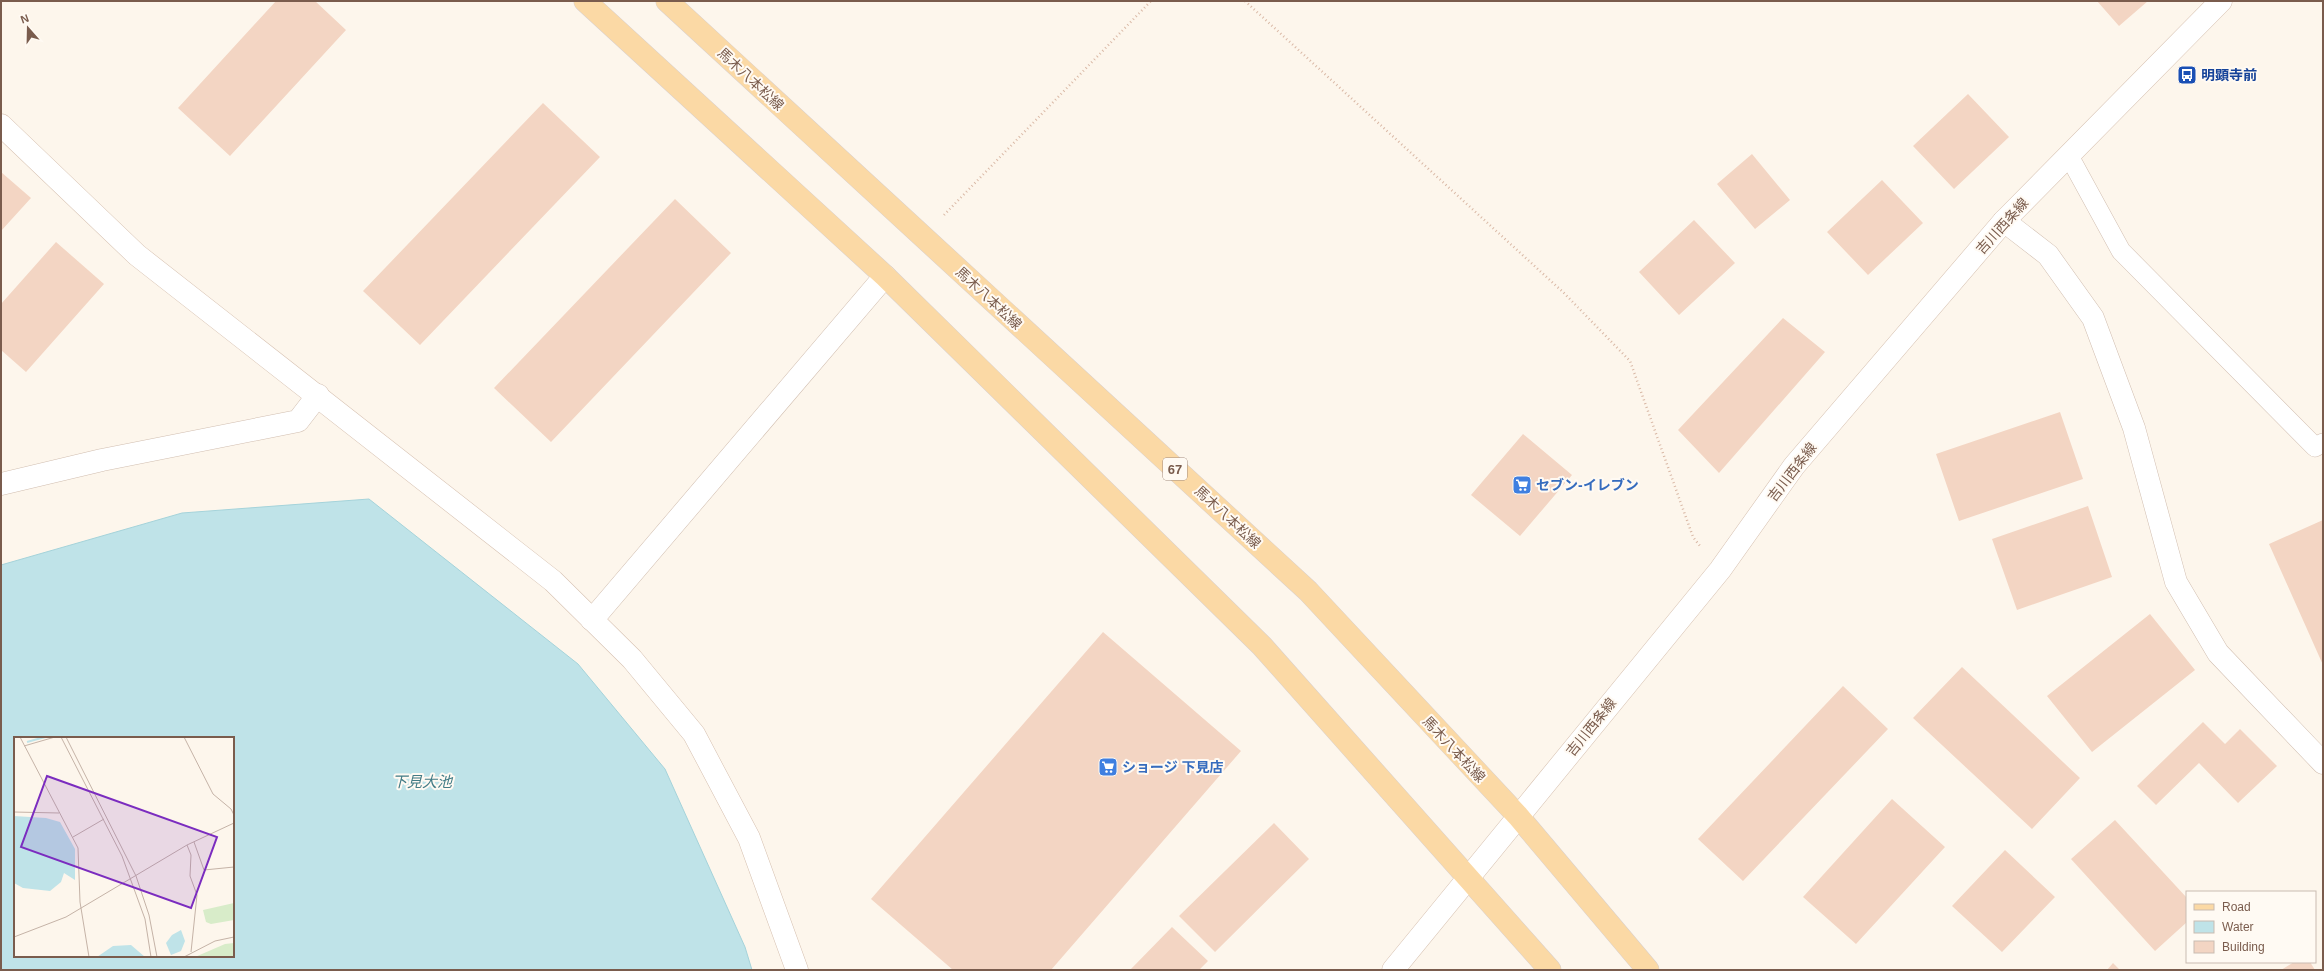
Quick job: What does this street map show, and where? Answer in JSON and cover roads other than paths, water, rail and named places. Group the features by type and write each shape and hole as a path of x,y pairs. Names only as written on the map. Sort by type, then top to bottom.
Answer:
{"main road":[{"path":"585,1 885,276 1262,646 1550,970"},
{"name":"馬木八本松線","path":"667,1 1308,591 1518,816 1648,970"}],"street":[{"name":"吉川西条線","path":"1393,970 1720,570 1794,466 2004,221 2221,1"},
{"path":"1,125 137,255 318,395 552,581 632,659 694,734 749,838 797,970"},
{"path":"2004,221 2048,255 2093,318 2134,428 2176,582 2218,653 2323,763"},
{"path":"592,620 885,276"},
{"path":"1,484 102,460 298,421 318,395"}],"lane":[{"path":"2069,156 2121,251 2315,447 2323,443"}],"water":[{"name":"下見大池","path":"369,499 578,664 665,769 745,947 752,970 1,970 1,565 182,513"}],"place":[{"name":"明顕寺前","path":"2187,75"},
{"name":"セブン-イレブン","path":"1522,485"},
{"name":"ショージ 下見店","path":"1108,767"}]}
